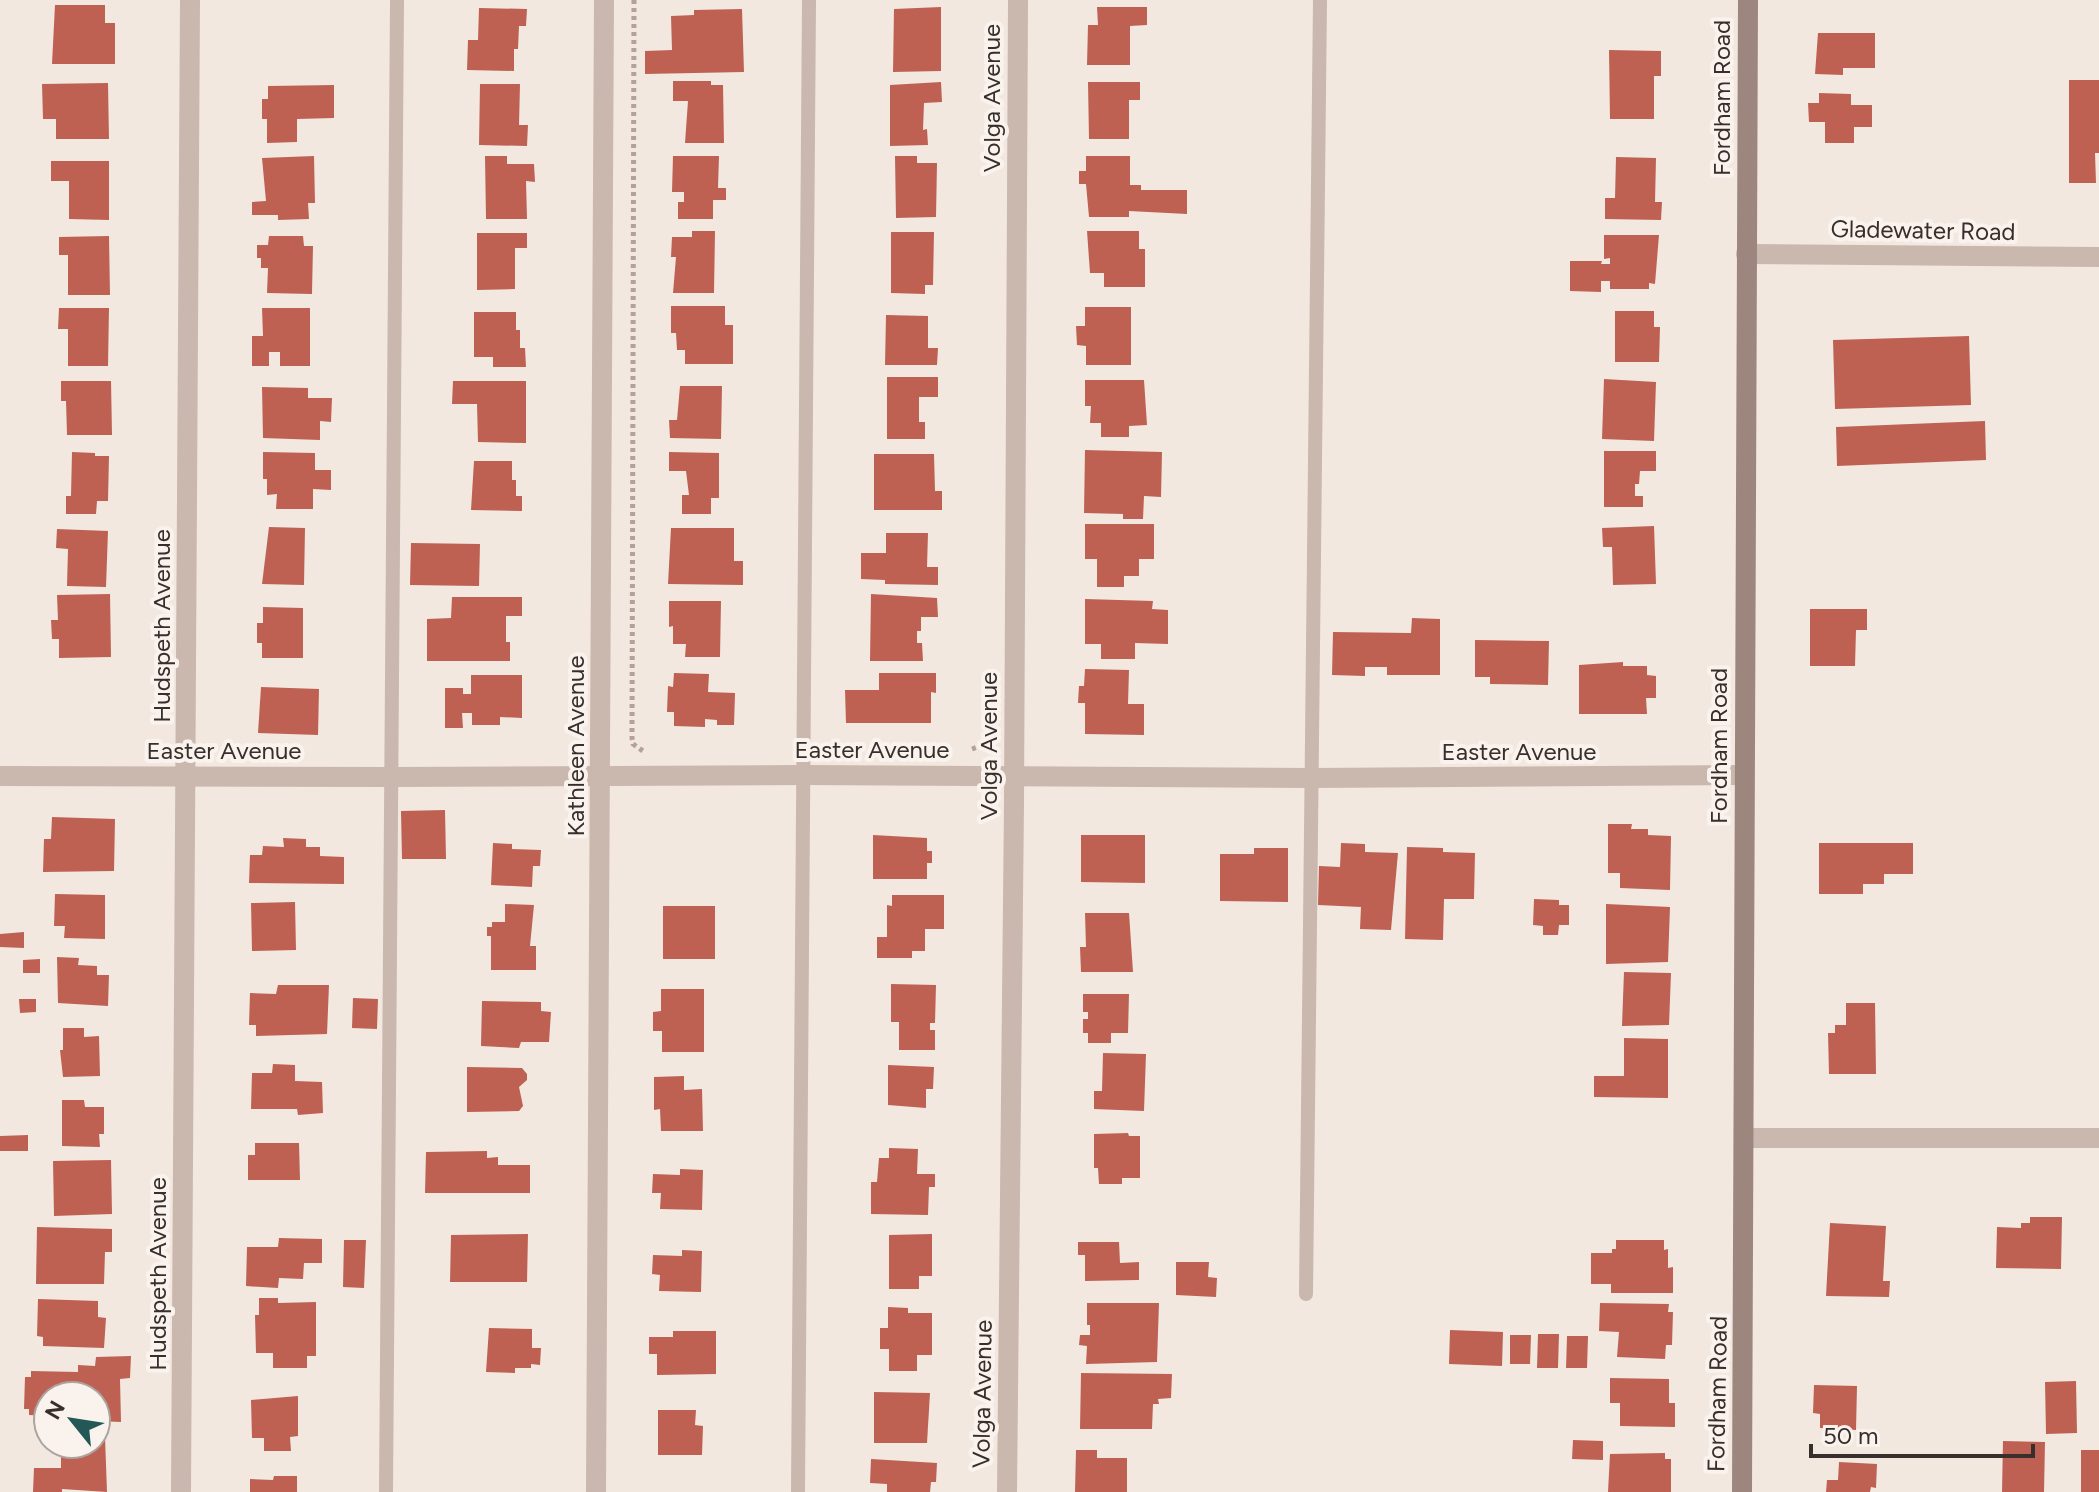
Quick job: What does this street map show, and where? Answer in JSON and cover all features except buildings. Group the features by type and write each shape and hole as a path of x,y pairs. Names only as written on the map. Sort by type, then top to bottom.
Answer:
{"street":[{"name":"Hudspeth Avenue","path":"181,1492 190,0"},
{"name":"Kathleen Avenue","path":"596,1492 604,0"},
{"name":"Volga Avenue","path":"1007,1492 1018,0"},
{"name":"Fordham Road","path":"1742,1492 1748,0"},
{"name":"Gladewater Road","path":"1746,254 2099,257"},
{"name":"Easter Avenue","path":"0,776 1312,778 1743,775"},
{"path":"1745,1138 2099,1138"}],"lane":[{"path":"386,1492 397,0"},
{"path":"798,1492 809,0"},
{"path":"1306,1294 1320,0"}],"path":[{"path":"634,0 632,738 639,750 646,753"}]}
